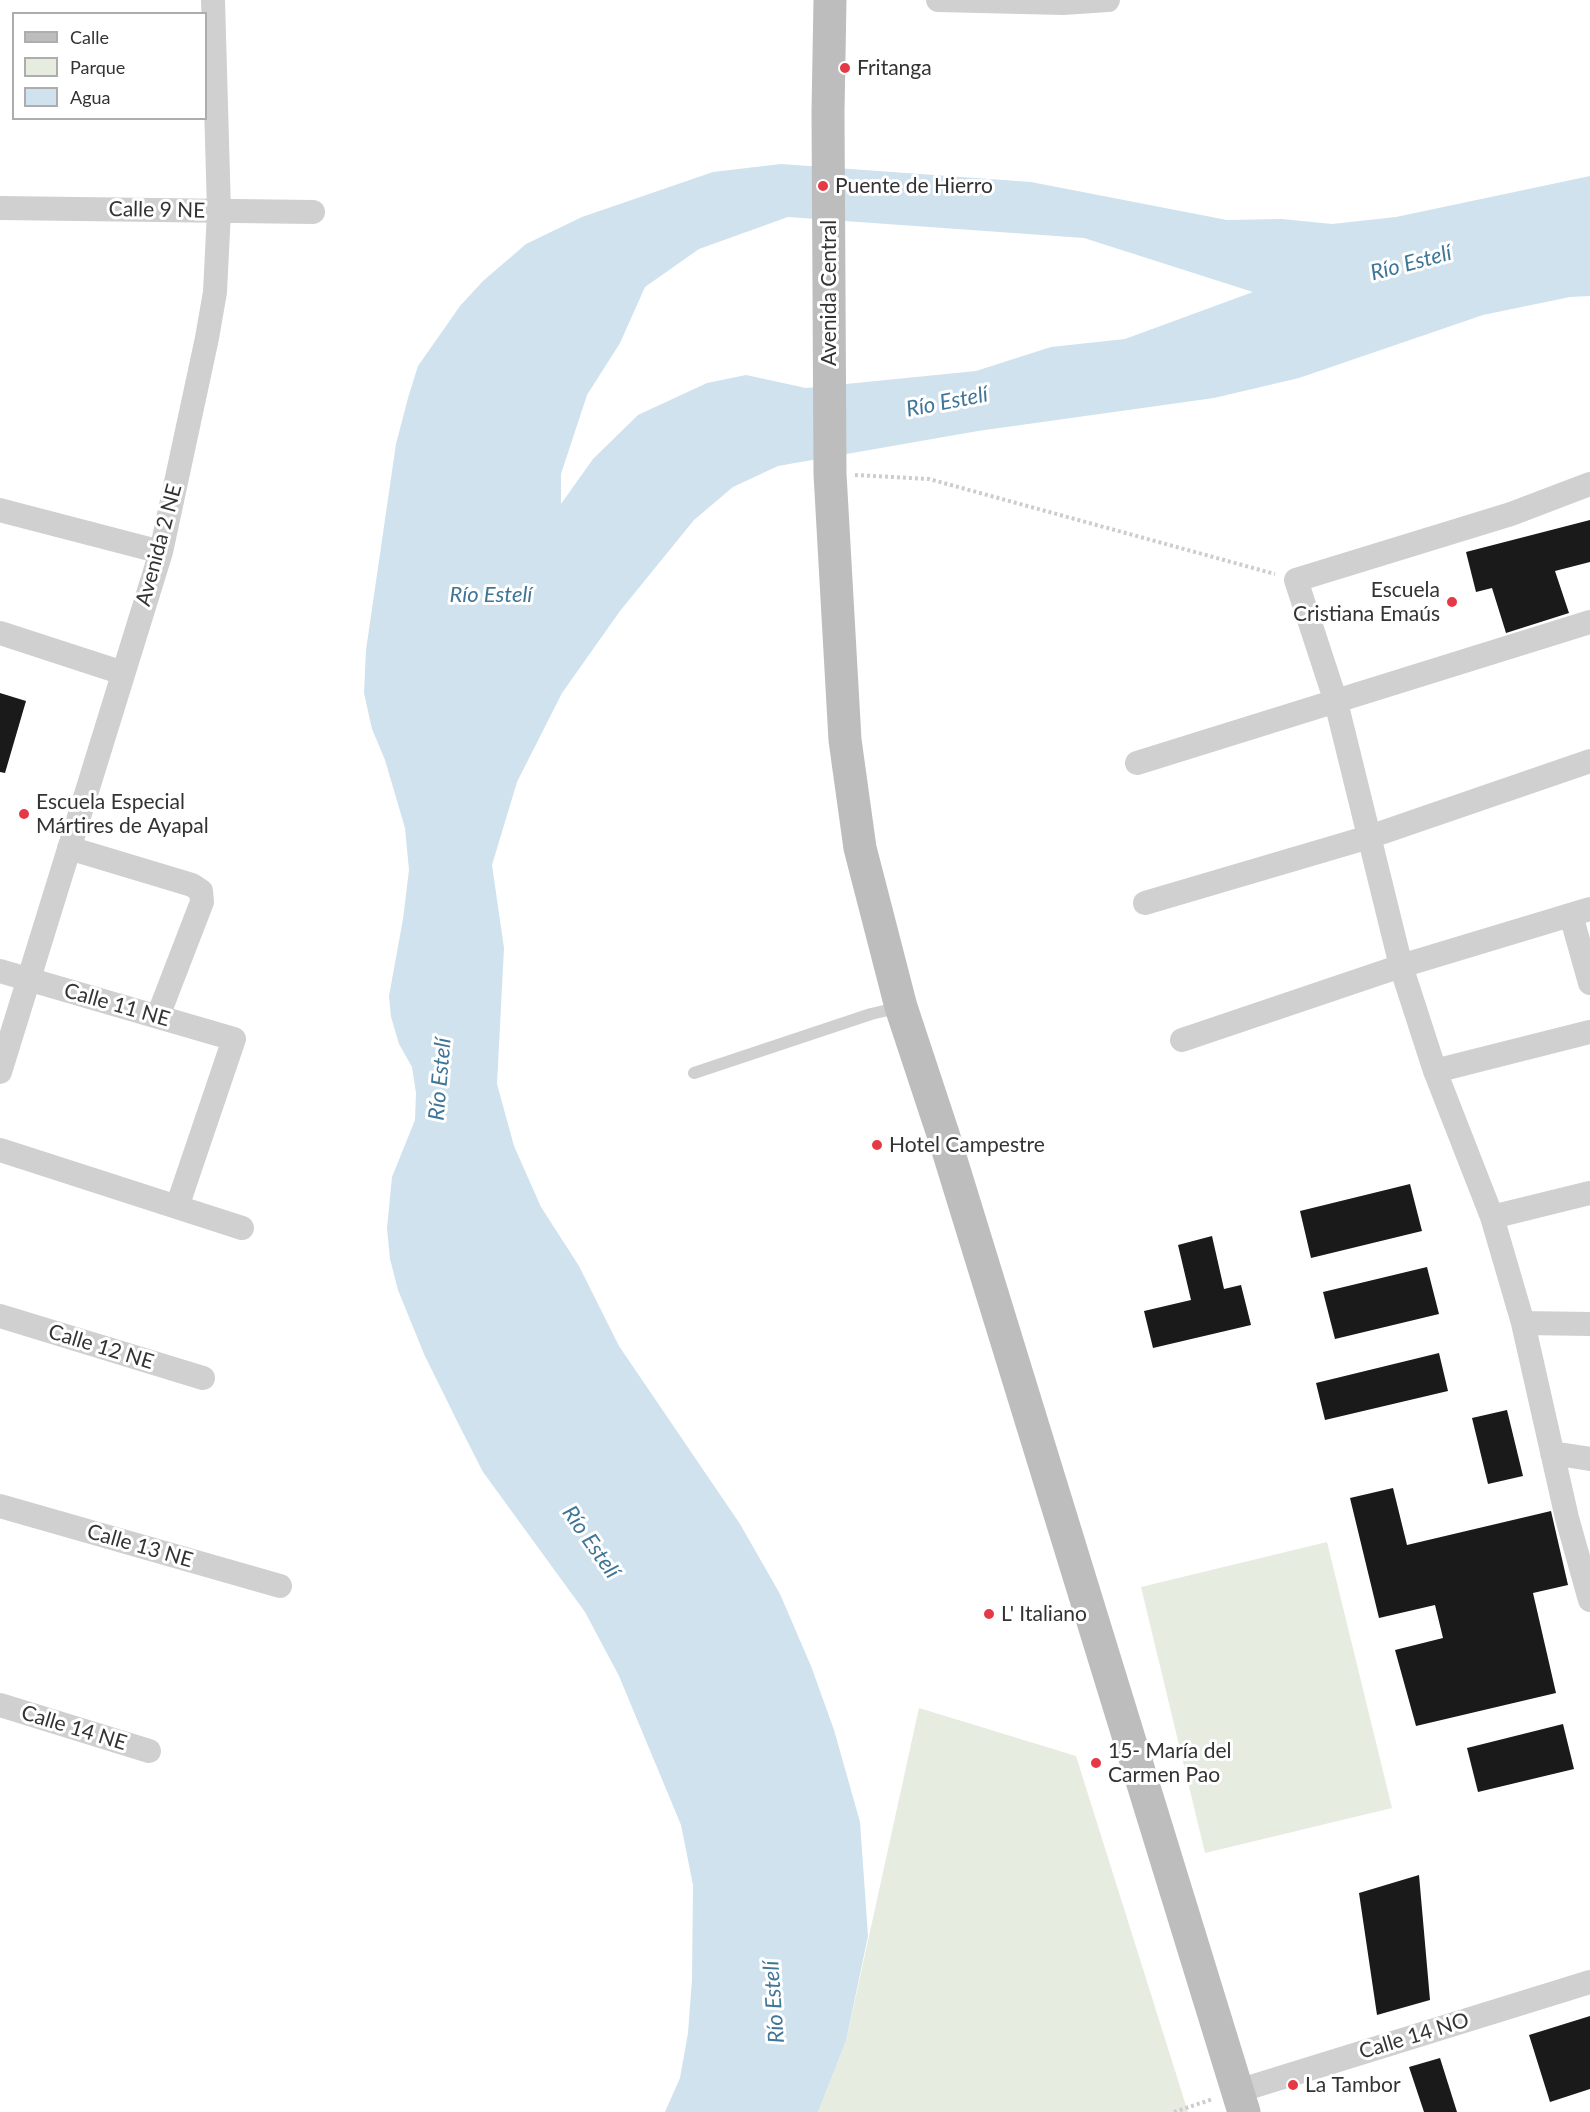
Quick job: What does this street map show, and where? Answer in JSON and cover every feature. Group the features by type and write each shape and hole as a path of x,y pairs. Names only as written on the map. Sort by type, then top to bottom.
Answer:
{"street":[{"name":"Avenida 2 NE","path":"0,1072 161,552 209,327 215,292 219,211 213,0"},
{"name":"Avenida Central","path":"830,0 828,112 830,474 845,740 860,848 901,1007 943,1134 1241,2102"},
{"path":"938,0 1064,3 1108,0"},
{"name":"Calle 9 NE","path":"0,208 313,212"},
{"path":"1590,484 1511,514 1296,580 1336,702 1401,966 1435,1071 1492,1217 1523,1323 1552,1453 1590,1600"},
{"path":"0,510 161,552"},
{"path":"1137,763 1590,622"},
{"path":"0,633 123,673"},
{"path":"1145,903 1369,837 1590,761"},
{"path":"69,848 192,885 201,891 202,903 158,1016"},
{"path":"1182,1040 1401,966 1580,912 1590,983"},
{"name":"Calle 11 NE","path":"0,971 234,1039 177,1207"},
{"path":"1435,1071 1590,1032"},
{"path":"0,1149 242,1228"},
{"path":"1492,1217 1590,1193"},
{"name":"Calle 12 NE","path":"0,1316 203,1378"},
{"path":"1523,1323 1590,1324"},
{"path":"1552,1453 1590,1459"},
{"name":"Calle 13 NE","path":"0,1506 280,1586"},
{"name":"Calle 14 NE","path":"0,1705 148,1751"},
{"name":"Calle 14 NO","path":"1241,2102 1590,1982"}],"lane":[{"path":"694,1074 870,1014 901,1007"}],"path":[{"path":"830,474 929,479 1296,580"},
{"path":"1174,2112 1241,2102"}],"green space":[{"path":"1327,1542 1392,1808 1205,1853 1141,1587"},
{"path":"919,1708 1076,1756 1188,2112 818,2112 846,2041"}],"water":[{"name":"Río Estelí","path":"781,164 1031,182 1227,220 1282,219 1332,224 1396,217 1590,176 1590,296 1570,297 1483,315 1299,378 1214,398 978,431 778,466 733,487 694,520 620,611 562,693 517,782 492,865 504,948 497,1084 514,1146 541,1207 579,1266 619,1346 740,1524 780,1594 811,1666 834,1730 860,1822 868,1936 846,2041 818,2112 665,2112 680,2078 688,2033 692,1980 693,1885 681,1825 619,1676 585,1612 483,1472 424,1354 398,1290 390,1259 387,1228 392,1177 415,1120 416,1093 412,1067 399,1044 391,1017 389,996 409,870 405,828 385,760 372,729 364,693 366,650 396,444 408,398 418,366 460,306 483,281 526,244 582,217 713,172","holes":["788,217 1084,238 1253,292 1125,339 1051,347 976,371 806,388 746,375 707,383 638,415 593,459 561,504 561,474 587,395 620,343 645,287 699,249"]}],"building":[{"path":"1590,520 1590,562 1555,571 1569,613 1506,633 1492,588 1476,592 1466,552"},
{"path":"0,693 26,701 5,773 0,772"},
{"path":"1410,1184 1422,1231 1311,1258 1300,1211"},
{"path":"1212,1236 1224,1289 1241,1285 1251,1325 1153,1348 1144,1311 1191,1300 1178,1245"},
{"path":"1427,1267 1439,1314 1335,1339 1323,1292"},
{"path":"1439,1353 1448,1391 1325,1420 1316,1383"},
{"path":"1507,1410 1523,1476 1488,1484 1472,1418"},
{"path":"1393,1488 1407,1545 1551,1511 1568,1585 1533,1593 1556,1693 1416,1726 1395,1650 1443,1638 1435,1605 1379,1618 1350,1498"},
{"path":"1563,1724 1574,1769 1478,1792 1467,1748"},
{"path":"1419,1875 1430,2000 1377,2015 1359,1893"},
{"path":"1590,2016 1590,2089 1550,2102 1529,2035"},
{"path":"1440,2058 1457,2112 1424,2112 1409,2067"}],"place":[{"name":"Fritanga","path":"845,68"},
{"name":"Puente de Hierro","path":"823,186"},
{"name":"Escuela Cristiana Emaús","path":"1452,602"},
{"name":"Escuela Especial Mártires de Ayapal","path":"24,814"},
{"name":"Hotel Campestre","path":"877,1145"},
{"name":"L' Italiano","path":"989,1614"},
{"name":"15- María del Carmen Pao","path":"1096,1763"},
{"name":"La Tambor","path":"1293,2085"}]}
